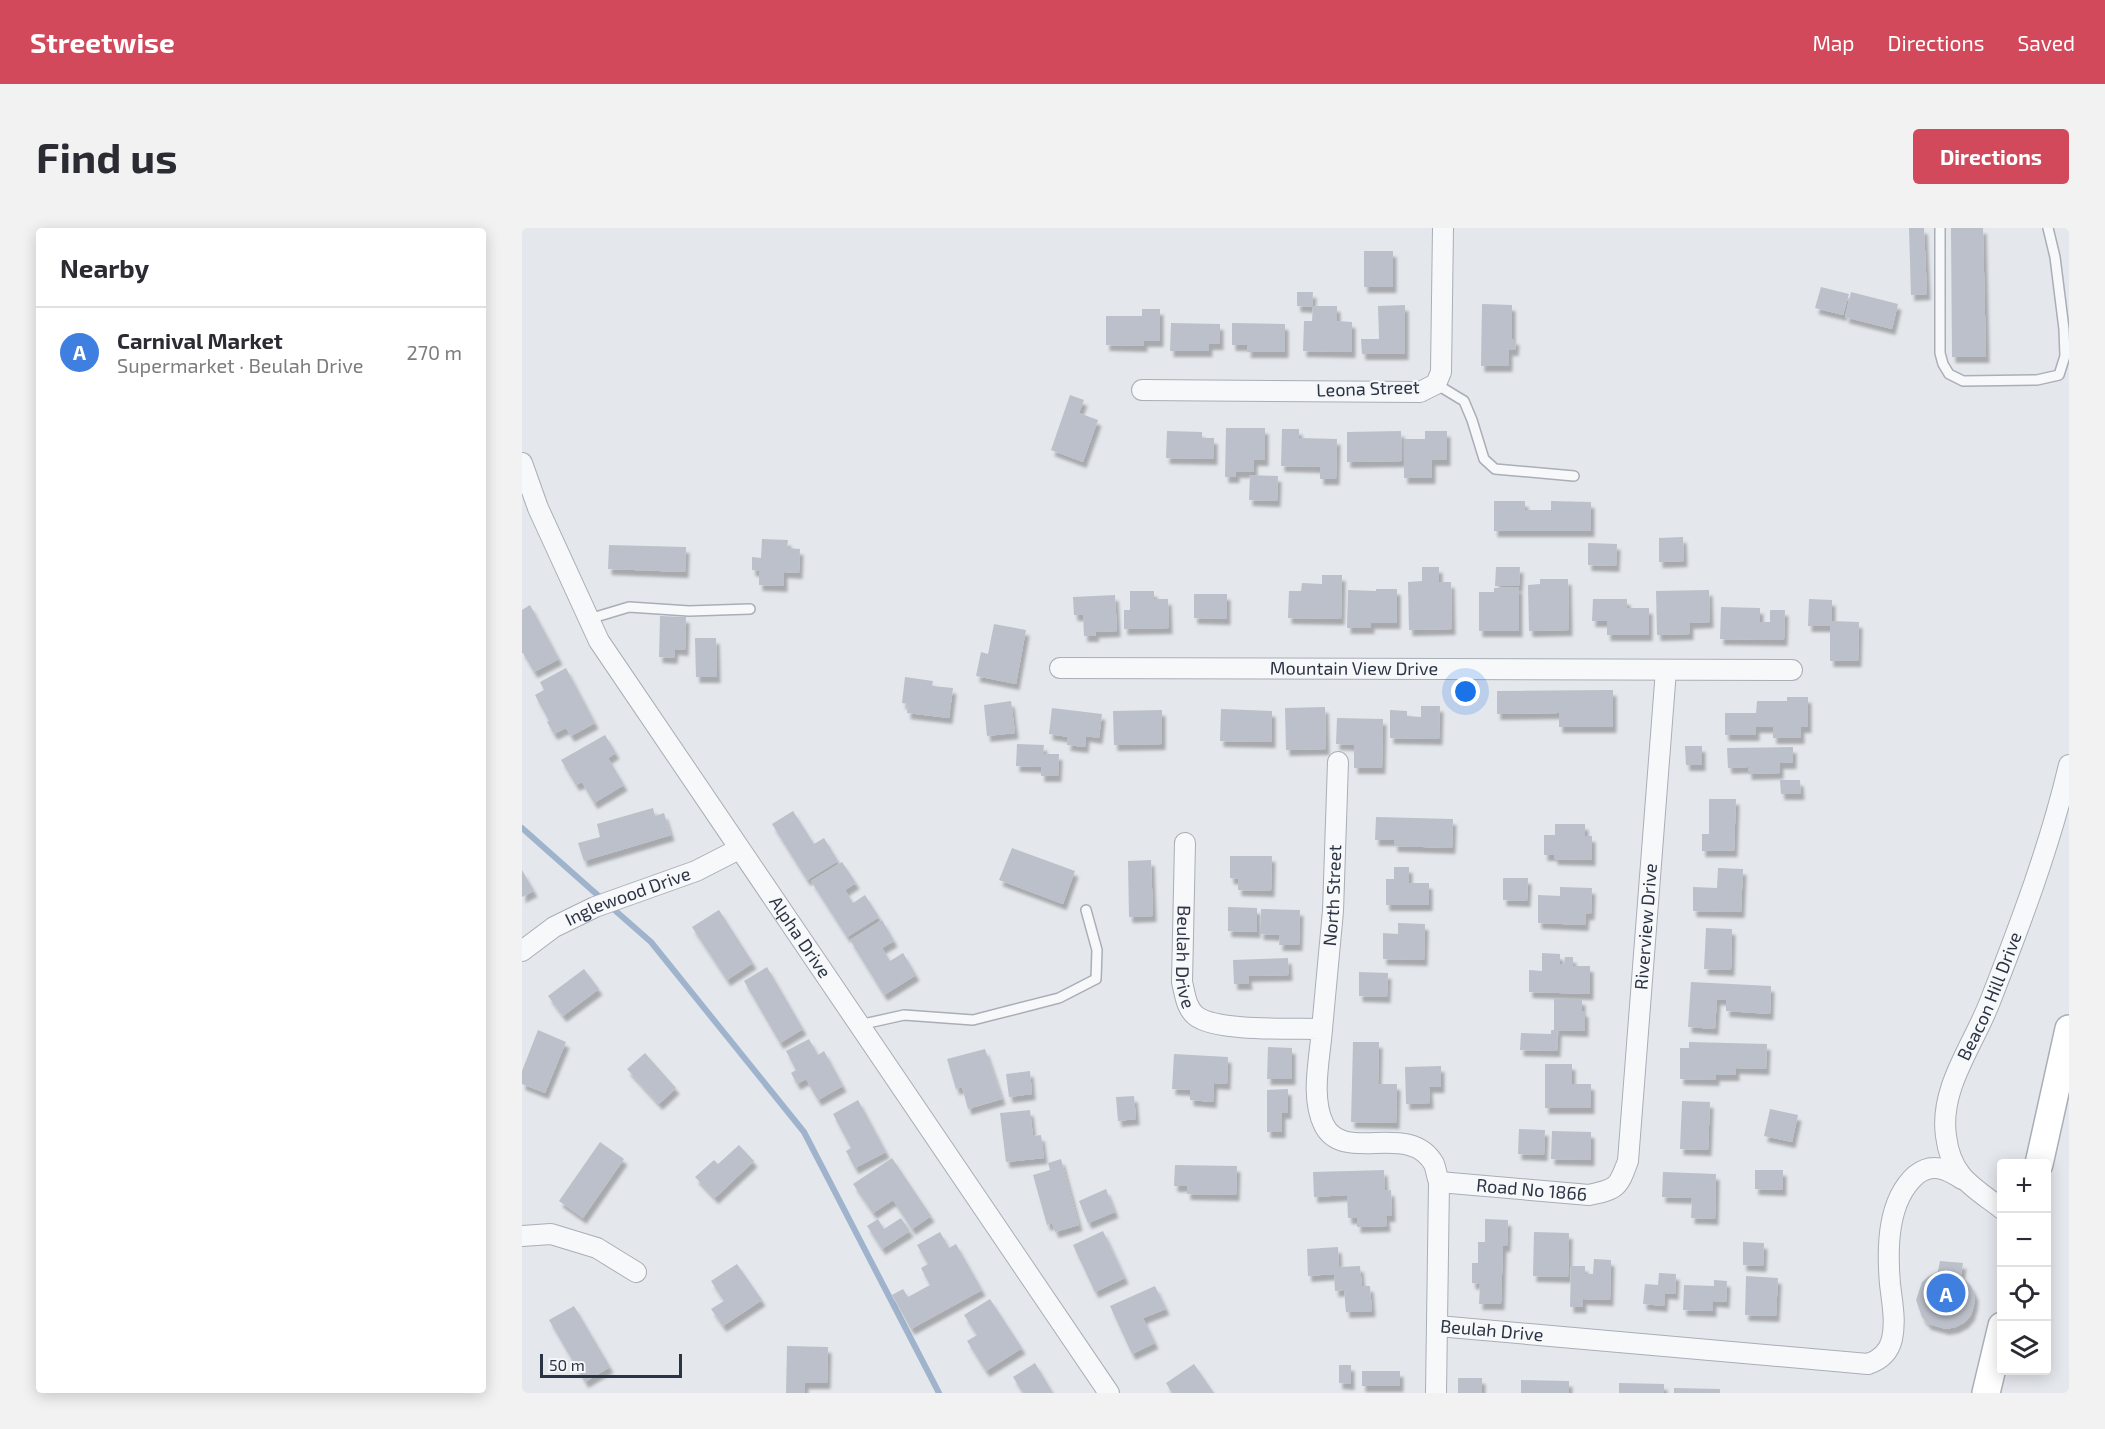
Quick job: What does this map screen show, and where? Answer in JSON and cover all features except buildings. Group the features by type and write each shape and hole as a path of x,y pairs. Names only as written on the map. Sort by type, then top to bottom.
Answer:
{"main road":[{"path":"2040,1159 2069,1029"},
{"path":"1986,1393 1997,1344"}],"street":[{"name":"Leona Street","path":"1142,390 1420,392 1436,384 1441,372 1443,228"},
{"name":"Alpha Drive","path":"522,463 538,508 599,641 1109,1393"},
{"name":"Mountain View Drive","path":"1060,669 1792,670"},
{"name":"Riverview Drive","path":"1621,1181 1628,1161 1666,670"},
{"name":"North Street","path":"1322,1029 1333,910 1338,762"},
{"name":"Beacon Hill Drive","path":"1997,1206 1962,1179 1952,1160 1947,1143 1945,1122 1948,1100 1960,1068 1985,1016 2039,873 2069,765"},
{"name":"Beulah Drive","path":"1185,843 1182,982 1187,1003 1196,1016 1217,1025 1322,1029 1317,1091 1324,1126 1337,1140 1355,1143 1398,1142 1420,1149 1434,1165 1439,1182 1438,1326 1868,1364 1883,1356 1892,1341 1894,1315 1889,1260 1892,1220 1897,1203 1918,1173 1928,1169 1942,1168 1962,1179"},
{"name":"Inglewood Drive","path":"522,951 554,927 595,907 696,871 739,849"},
{"name":"Road No 1866","path":"1439,1182 1589,1195 1611,1190 1621,1181"},
{"path":"522,1236 551,1234 597,1248 636,1272"},
{"path":"1436,1393 1438,1326"}],"lane":[{"path":"1940,228 1940,353 1948,374 1964,381 2037,380 2059,375 2065,356 2064,330 2055,256 2048,228"},
{"path":"1436,384 1464,401 1484,459 1495,470 1574,476"},
{"path":"589,619 629,607 689,611 750,609"},
{"path":"859,1024 904,1015 973,1020 1059,998 1096,979 1097,950 1086,910"}],"waterway":[{"path":"522,828 602,899"},
{"path":"610,906 651,942 804,1132 939,1393"}],"place":[{"name":"Carnival Market","path":"1946,1293"}]}
